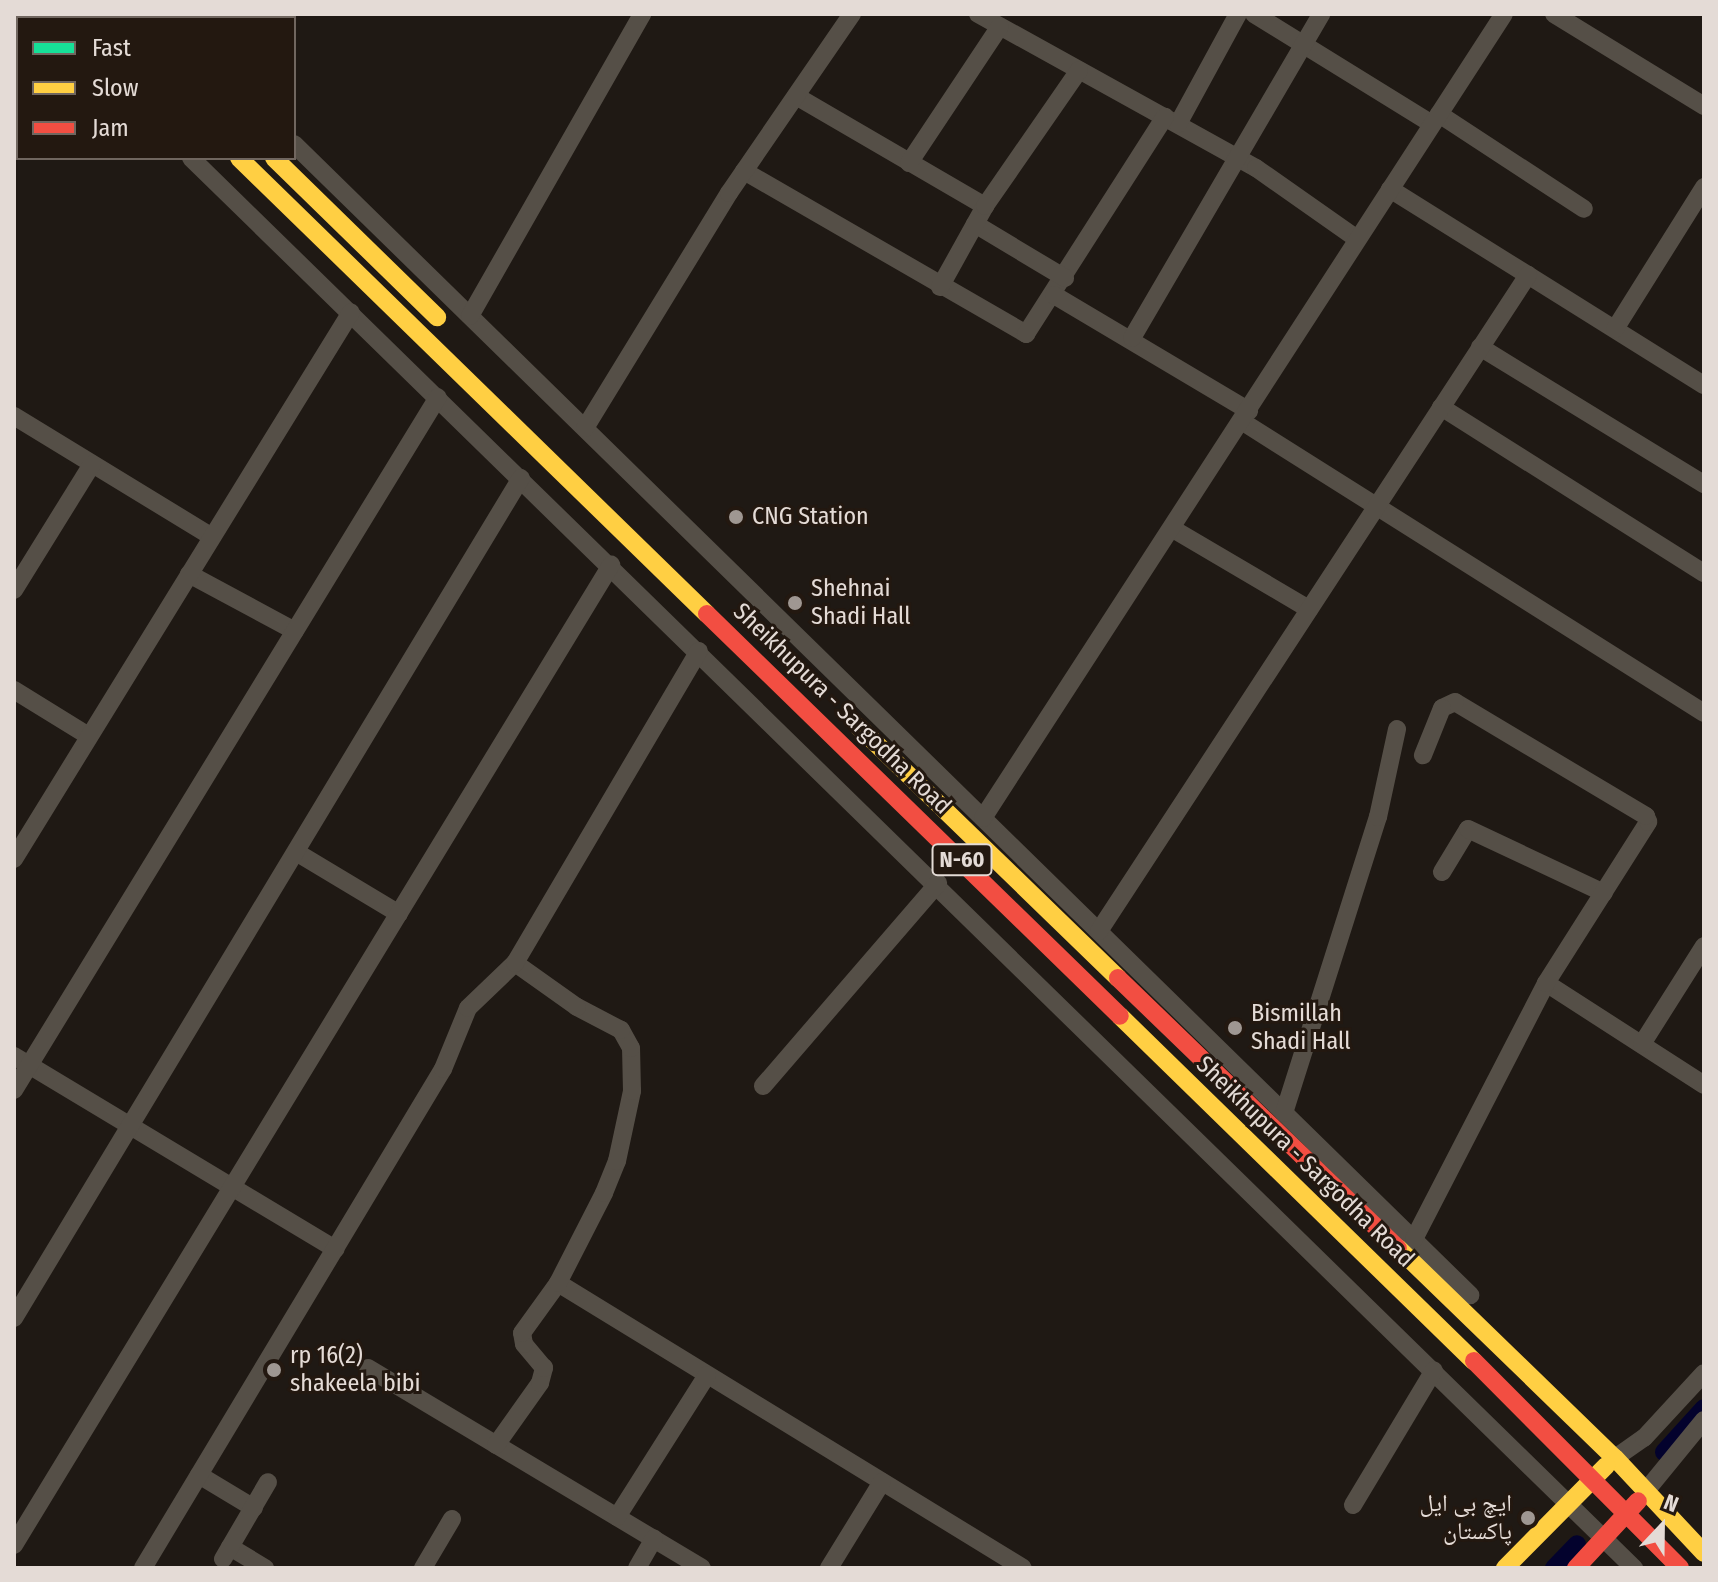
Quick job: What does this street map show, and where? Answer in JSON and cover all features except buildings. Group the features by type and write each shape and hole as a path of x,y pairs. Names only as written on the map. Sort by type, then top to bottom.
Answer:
{"main road":[{"name":"Sheikhupura - Sargodha Road","path":"241,160 1594,1477 1680,1568"},
{"path":"276,160 455,335"},
{"name":"Sheikhupura - Sargodha Road","path":"843,711 1620,1454 1704,1553"},
{"path":"1505,1568 1567,1501 1620,1454"},
{"path":"1576,1568 1605,1540 1649,1486"}],"street":[{"path":"470,316 642,14"},
{"path":"585,428 744,171 852,14"},
{"path":"978,14 1240,159 1357,239"},
{"path":"744,171 1026,334 1171,121 1238,14"},
{"path":"1254,14 1584,209"},
{"path":"1132,338 1240,159 1321,14"},
{"path":"983,818 1504,14"},
{"path":"1554,14 1704,106"},
{"path":"909,163 1000,26"},
{"path":"940,287 985,206 1079,70"},
{"path":"796,96 985,206"},
{"path":"296,146 1414,1239 1620,1454 1644,1438 1704,1373"},
{"path":"193,160 938,883 1634,1568"},
{"path":"1615,329 1698,211 1704,187"},
{"path":"1390,189 1704,385"},
{"path":"975,224 1065,278"},
{"path":"1099,931 1528,275"},
{"path":"1054,295 1132,338 1375,508 1704,713"},
{"path":"14,859 22,826 87,735 351,312"},
{"path":"1480,347 1704,484"},
{"path":"14,1090 22,1060 295,631 438,397"},
{"path":"1441,407 1704,573"},
{"path":"14,416 212,537"},
{"path":"14,590 92,464"},
{"path":"14,1318 521,478"},
{"path":"1173,529 1309,609"},
{"path":"14,1545 611,565"},
{"path":"189,574 295,631"},
{"path":"143,1568 443,1069 468,1008 515,963 699,651"},
{"path":"14,690 87,735"},
{"path":"1414,1239 1546,983 1648,822 1646,816 1455,702 1442,708 1423,755"},
{"path":"1284,1113 1378,817 1397,729"},
{"path":"1442,872 1468,829 1604,893"},
{"path":"296,852 399,914"},
{"path":"763,1086 938,883"},
{"path":"1642,1044 1704,946"},
{"path":"496,1445 540,1383 544,1368 524,1344 522,1333 558,1283 617,1161 632,1091 631,1048 613,1023 577,1007 515,963"},
{"path":"1546,983 1704,1085"},
{"path":"22,1060 335,1249"},
{"path":"558,1283 1023,1568"},
{"path":"368,1368 702,1568"},
{"path":"1353,1505 1434,1370"},
{"path":"617,1517 707,1375"},
{"path":"1704,1420 1649,1486 1704,1529"},
{"path":"199,1475 254,1508"},
{"path":"265,1568 227,1553 268,1482"},
{"path":"829,1568 882,1482"},
{"path":"423,1568 452,1519"},
{"path":"637,1568 654,1539"}],"waterway":[{"path":"1664,1452 1704,1408"},
{"path":"1554,1568 1577,1544"}],"traffic: slow":[{"path":"241,160 707,614"},
{"path":"276,160 437,317"},
{"path":"859,727 1118,978"},
{"path":"1120,1016 1474,1361"},
{"path":"1398,1248 1615,1458 1704,1553"},
{"path":"1505,1568 1606,1466"}],"traffic: jam":[{"path":"707,614 1120,1016"},
{"path":"1118,978 1398,1248"},
{"path":"1474,1361 1680,1568"},
{"path":"1576,1568 1638,1501"}],"place":[{"name":"CNG Station","path":"736,517"},
{"name":"Shehnai Shadi Hall","path":"795,603"},
{"name":"Bismillah Shadi Hall","path":"1235,1028"},
{"name":"rp 16(2) shakeela bibi","path":"274,1370"},
{"name":"ایچ بی ایل پاکستان","path":"1528,1518"}]}
